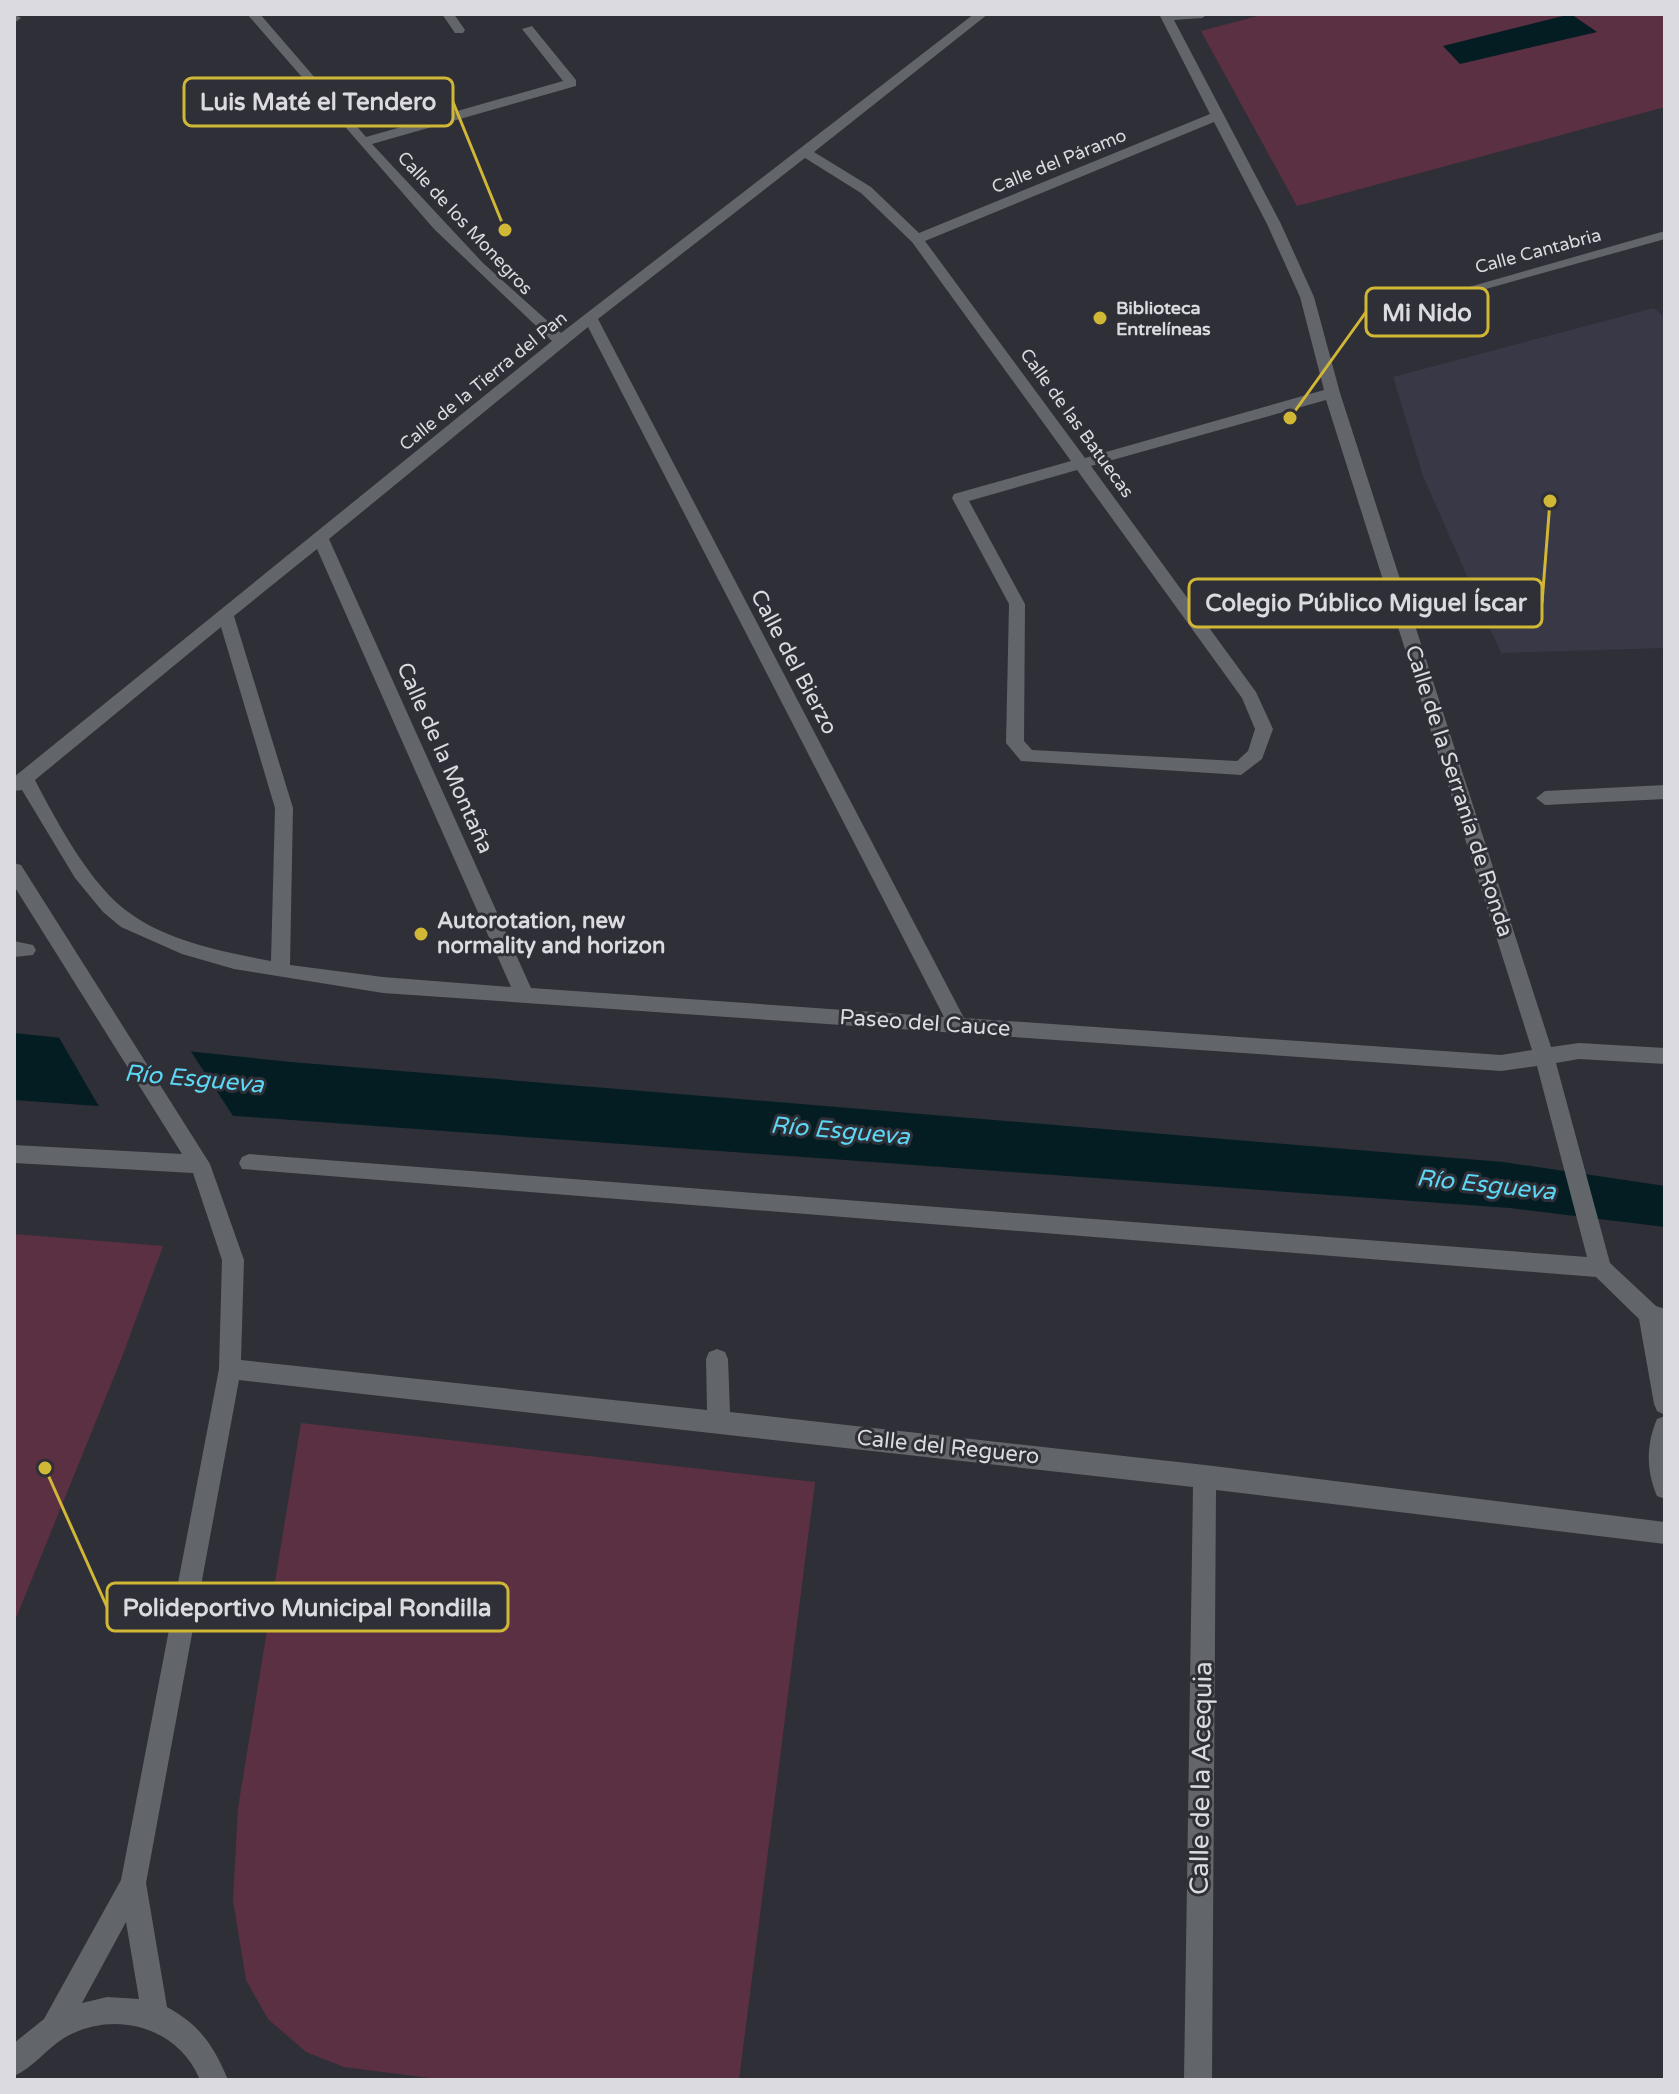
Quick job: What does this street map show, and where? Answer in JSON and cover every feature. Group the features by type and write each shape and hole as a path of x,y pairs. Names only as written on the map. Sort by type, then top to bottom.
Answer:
{"street":[{"name":"Calle de los Monegros","path":"253,14 364,142 515,305 561,341"},
{"path":"448,14 459,30"},
{"name":"Calle de la Tierra del Pan","path":"20,782 321,540 561,341 982,14"},
{"path":"1166,16 1202,14"},
{"name":"Calle de la Serranía de Ronda","path":"1166,16 1274,224 1307,297 1332,393 1545,1059 1601,1268"},
{"path":"364,142 571,83 528,29"},
{"name":"Calle del Páramo","path":"917,239 1216,116"},
{"name":"Calle de las Batuecas","path":"806,153 832,166 889,205 917,239 1083,465 1250,696 1264,729 1256,754 1241,768 1027,756 1015,743 1017,604 960,498 1083,465"},
{"name":"Calle Cantabria","path":"1420,303 1665,235"},
{"path":"1649,239 1665,254"},
{"name":"Calle del Bierzo","path":"591,319 958,1025"},
{"path":"1083,465 1332,393"},
{"name":"Calle de la Montaña","path":"321,540 525,996"},
{"path":"226,617 284,808 280,969"},
{"name":"Paseo del Cauce","path":"20,782 122,918 186,950 280,969 416,987 525,996 1501,1063 1545,1059 1579,1051 1665,1056"},
{"path":"1545,798 1665,792"},
{"path":"14,870 200,1164 233,1260 230,1369 133,1883 55,2026"},
{"path":"14,1154 200,1164"},
{"path":"249,1163 1601,1268 1657,1316 1665,1404"},
{"path":"717,1359 719,1423"},
{"name":"Calle del Reguero","path":"230,1369 1205,1476 1665,1533"},
{"path":"1665,1427 1658,1454 1665,1488"},
{"name":"Calle de la Acequia","path":"1198,2080 1205,1476"},
{"path":"133,1883 155,2016"},
{"path":"14,2062 27,2046 55,2026 94,2012 133,2010 155,2016 181,2030 202,2052 214,2080"}],"shaded area":[{"path":"1265,14 1665,14 1665,107 1297,206 1201,31"},
{"path":"1654,308 1665,318 1665,648 1501,653 1423,476 1393,377"},
{"path":"14,1234 163,1246 122,1357 14,1623"},
{"path":"301,1423 815,1482 739,2080 445,2080 344,2067 306,2052 268,2019 246,1980 233,1900 238,1808"}],"water":[{"path":"1571,14 1597,32 1460,64 1443,46"},
{"name":"Río Esgueva","path":"14,1033 291,1062 1503,1162 1665,1186 1665,1227 1510,1208 14,1100"}],"pier":[{"path":"57,1034 188,1047 235,1119 101,1110"}],"place":[{"name":"Luis Maté el Tendero","path":"505,230"},
{"name":"Biblioteca Entrelíneas","path":"1100,318"},
{"name":"Mi Nido","path":"1290,418"},
{"name":"Colegio Público Miguel Íscar","path":"1550,501"},
{"name":"Autorotation, new normality and horizon","path":"421,934"},
{"name":"Polideportivo Municipal Rondilla","path":"45,1468"}]}
